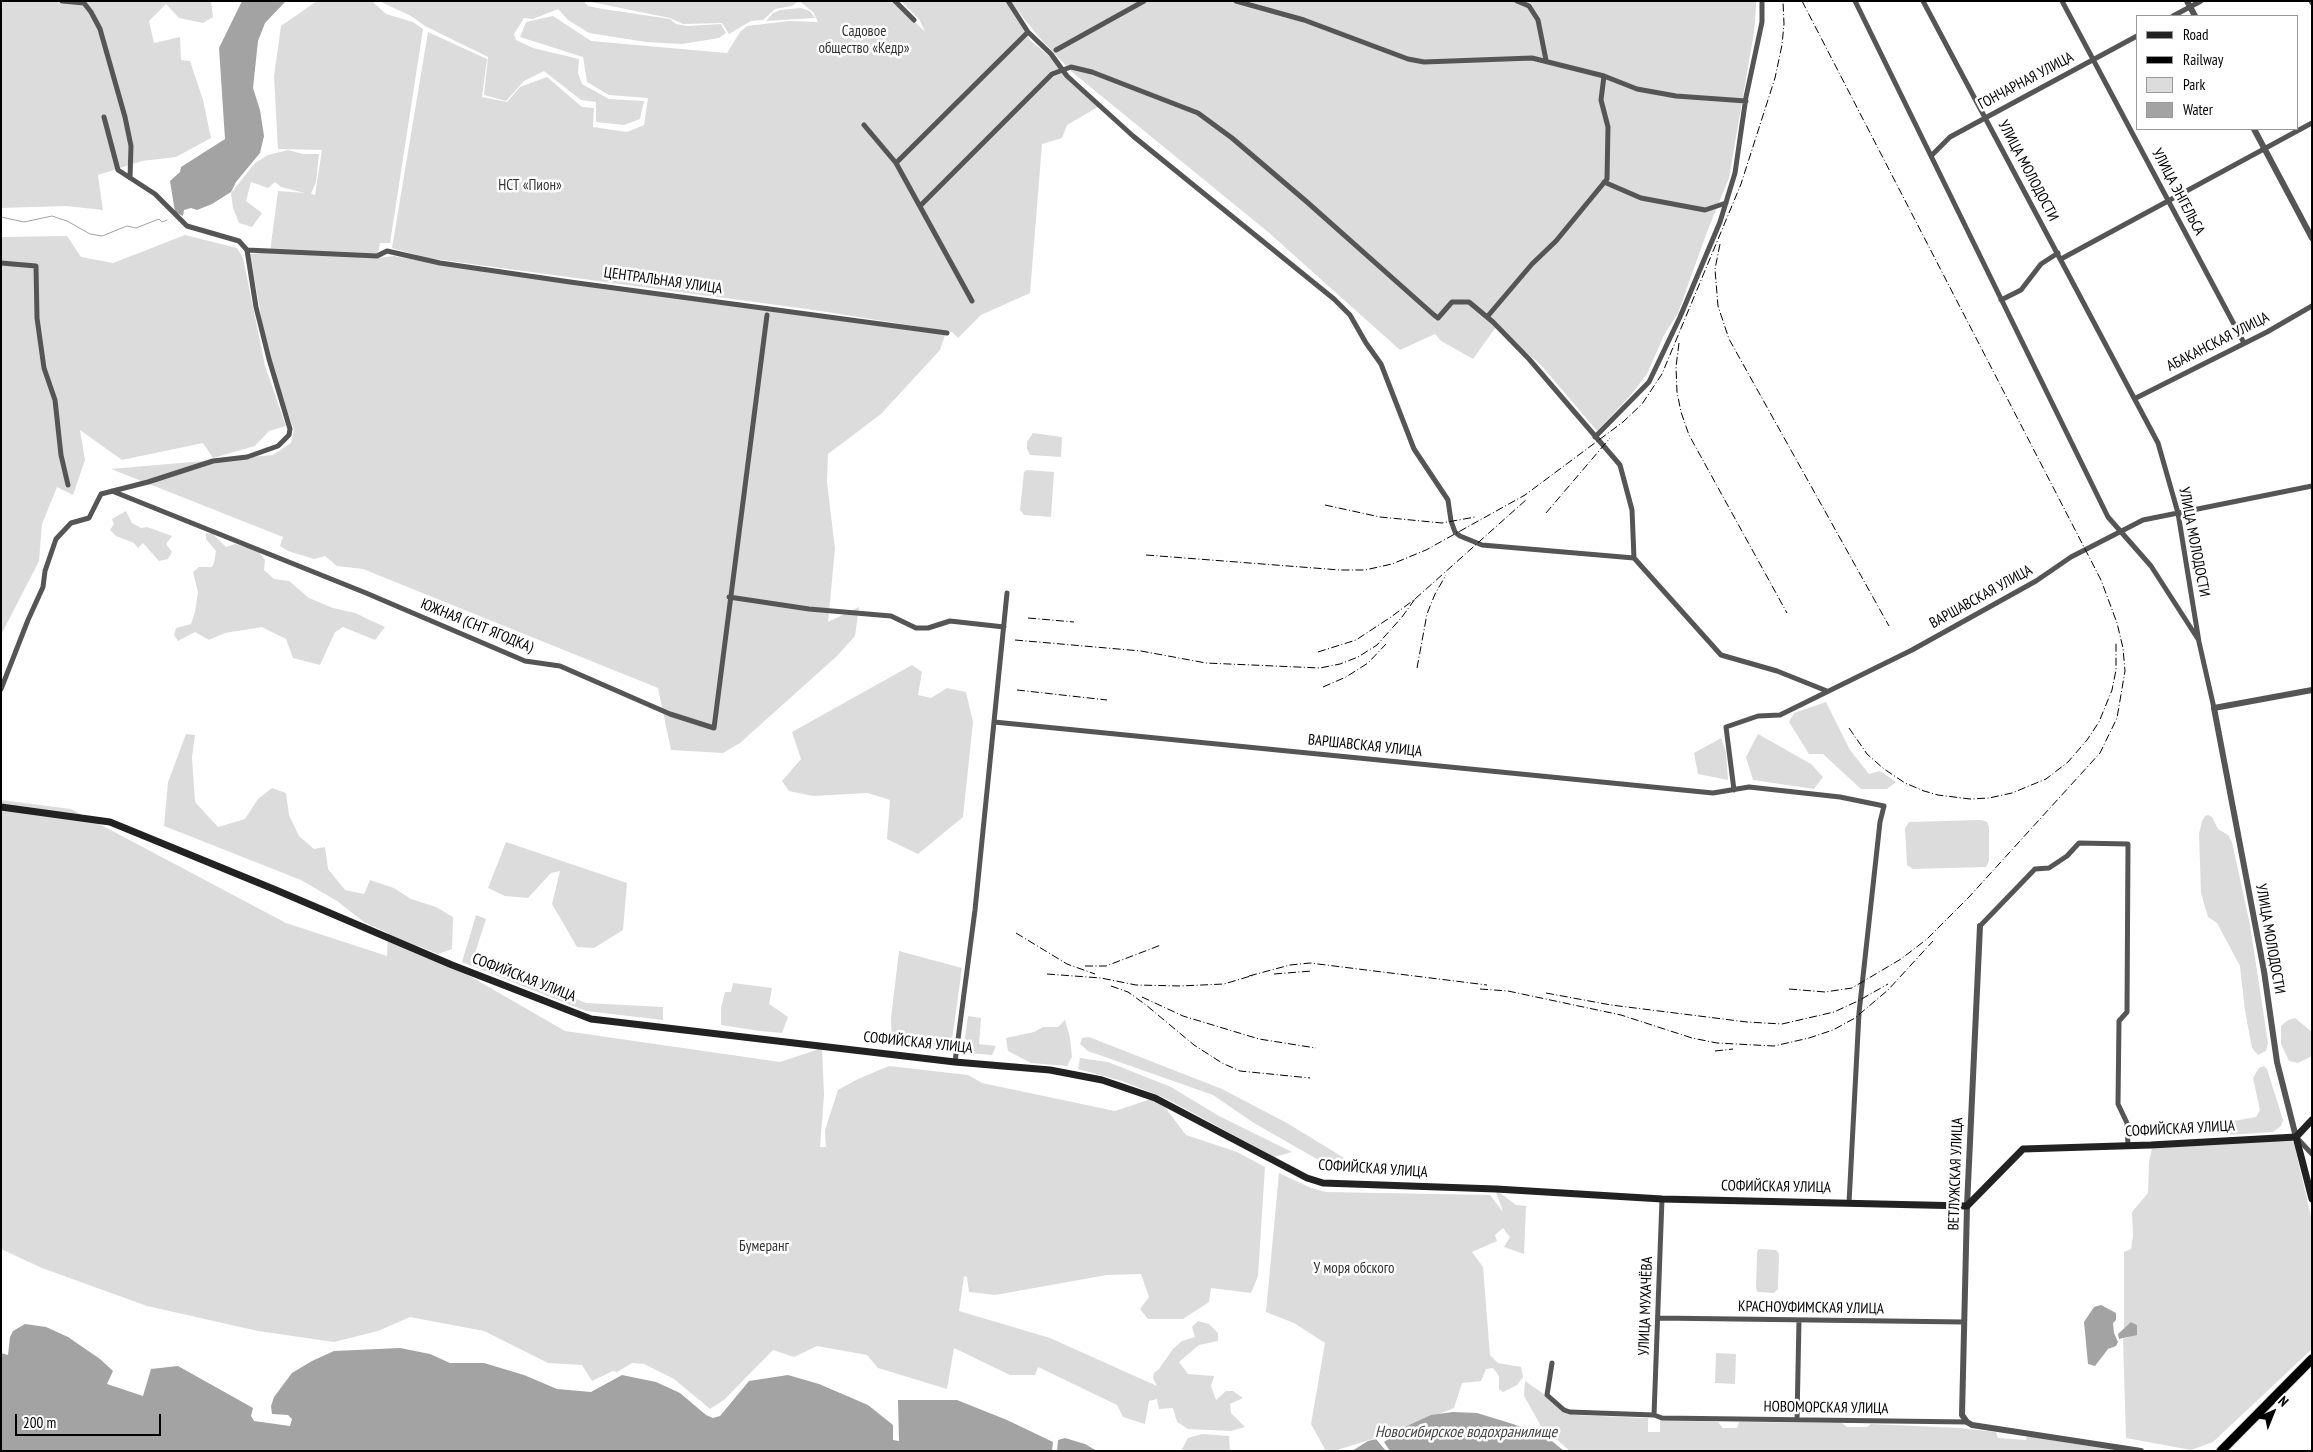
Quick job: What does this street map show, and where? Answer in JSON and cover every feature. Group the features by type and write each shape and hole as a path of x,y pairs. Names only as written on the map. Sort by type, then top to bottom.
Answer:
{"highway":[{"path":"2221,1451 2312,1359"}],"main road":[{"name":"СОФИЙСКАЯ УЛИЦА","path":"1,807 110,822 276,890 452,966 592,1019 955,1062 1050,1070 1102,1080 1130,1088 1181,1111 1307,1178 1323,1183 1496,1189 1662,1199 1967,1206 2023,1149 2128,1146 2296,1137"},
{"path":"2312,1120 2296,1137 2312,1199"}],"street":[{"path":"62,1 84,3 100,29 126,117 131,146 130,178"},
{"path":"895,1 914,20"},
{"path":"1008,1 1028,32 1064,69 1067,76 1133,136 1334,299 1350,315 1366,343 1382,364 1414,450 1448,500 1451,521 1455,532 1482,545 1634,558"},
{"path":"1056,50 1144,1"},
{"path":"1236,1 1304,20 1416,61 1440,63 1532,58 1604,76 1637,89 1676,96 1746,100"},
{"path":"1517,1 1529,6 1538,20 1546,60"},
{"path":"1595,437 1649,382 1680,317 1726,203 1735,173 1746,100 1762,22 1762,1"},
{"path":"1863,1 1856,4 1932,155 2108,517 2152,566 2199,642"},
{"name":"УЛИЦА МОЛОДОСТИ","path":"1923,1 2136,398 2158,443 2178,513 2199,642 2214,708 2264,971 2277,1062 2296,1137"},
{"name":"УЛИЦА ЭНГЕЛЬСА","path":"2062,1 2244,343"},
{"path":"2174,15 2188,4 2201,1"},
{"path":"2188,4 2194,15"},
{"path":"896,162 1028,32"},
{"name":"ГОНЧАРНАЯ УЛИЦА","path":"1932,155 1950,136 2136,37"},
{"path":"920,206 1052,74 1064,69 1077,67 1198,113 1232,138 1307,202 1438,318 1452,302 1469,302 1488,317 1529,359 1620,465 1632,510 1634,558 1721,656 1778,671 1827,691"},
{"path":"1488,317 1532,264 1556,241 1607,179 1608,127 1601,100 1604,76"},
{"path":"1,689 43,587 45,571 56,539 71,523 89,518 101,494 148,482 212,461 247,457 278,446 289,435 290,429 269,360 256,307 247,250 239,241 187,226 155,194 118,170 104,117"},
{"path":"2061,259 2312,123"},
{"path":"864,125 896,162 972,301"},
{"path":"2255,130 2312,238"},
{"path":"1604,182 1641,198 1705,210 1726,203"},
{"name":"ЦЕНТРАЛЬНАЯ УЛИЦА","path":"247,250 377,256 387,251 440,263 947,333"},
{"path":"2001,300 2021,290 2041,264 2058,253"},
{"path":"1,263 36,266 38,318 44,368 55,400 68,485"},
{"name":"АБАКАНСКАЯ УЛИЦА","path":"2136,398 2312,306"},
{"path":"767,315 729,598 810,609 891,616 916,628 928,628 950,621 1004,627"},
{"name":"ВАРШАВСКАЯ УЛИЦА","path":"1734,790 1726,727 1758,716 1780,715 1912,650 2036,581 2071,557 2142,520 2312,486"},
{"name":"ЮЖНАЯ (СНТ ЯГОДКА)","path":"111,490 366,593 525,661 560,666 670,714 714,728 729,598"},
{"path":"955,1062 976,910 1007,593"},
{"path":"2214,708 2312,690"},
{"name":"ВАРШАВСКАЯ УЛИЦА","path":"994,722 1713,793 1749,787 1840,797 1884,806"},
{"name":"СОФИЙСКАЯ УЛИЦА","path":"1849,1203 1859,1013 1880,822 1884,806"},
{"path":"1980,926 2035,868 2049,868 2067,856 2079,843 2128,844 2127,1012 2119,1021 2118,1104 2127,1123 2128,1146"},
{"name":"ВЕТЛУЖСКАЯ УЛИЦА","path":"1966,1422 1962,1415 1962,1398 1967,1206 1980,926"},
{"path":"2296,1137 2312,1154"},
{"name":"УЛИЦА МУХАЧЁВА","path":"1654,1415 1662,1199"},
{"name":"КРАСНОУФИМСКАЯ УЛИЦА","path":"1658,1318 1964,1322"},
{"path":"1797,1420 1799,1320"},
{"name":"НОВОМОРСКАЯ УЛИЦА","path":"1552,1362 1547,1395 1564,1410 1587,1413 1654,1415 1662,1418 1966,1422 1972,1425 2141,1451"}],"green space":[{"path":"1,1 211,1 213,17 203,23 179,18 166,4 149,21 154,43 180,37 181,60 190,61 203,100 211,138 176,157 142,161 98,175 103,210 67,206 1,208"},
{"path":"317,1 372,1 386,14 413,22 423,29 390,243 380,243 377,258 394,256 492,273 945,335 940,350 881,414 828,454 827,482 835,549 828,622 859,607 855,636 837,656 740,743 723,753 671,750 658,688 363,569 337,566 325,556 314,559 288,551 280,546 283,537 111,469 273,455 291,443 294,430 269,360 250,254 270,252 278,191 305,193 281,187 275,182 268,188 251,182 246,201 262,213 252,227 239,223 233,208 231,193 255,163 268,155 288,150 303,154 319,154 316,182 311,194 315,195 322,150 278,149 274,76 281,26"},
{"path":"379,1 584,1 588,6 670,19 676,24 687,26 721,24 726,33 719,38 682,44 646,42 589,33 568,20 558,9 533,19 524,18 514,34 516,40 533,48 579,59 578,73 582,84 609,99 644,101 640,119 624,125 596,122 596,102 581,100 544,71 524,81 506,101 484,95 488,57"},
{"name":"Садовое общество «Кедр»","path":"586,1 799,1 792,6 775,9 763,20 751,21 729,34 722,23 683,24 670,18"},
{"name":"НСТ «Пион»","path":"799,1 894,1 925,32 919,19 901,1 1005,1 1030,40 1058,64 1098,107 1067,125 1062,138 1042,144 1030,293 981,315 958,338 952,332 814,310 427,258 392,248 428,32 487,59 482,97 507,102 520,87 547,77 582,107 594,108 593,127 627,132 644,125 648,98 609,95 587,82 583,57 520,37 526,22 553,16 591,41 727,53 740,32 747,26 789,21 818,22 813,12"},
{"path":"1010,1 1756,1 1756,8 1754,32 1729,178 1678,313 1664,335 1647,374 1630,396 1597,431 1541,365 1496,327 1473,359 1441,341 1435,334 1400,350 1268,232 1072,72 1038,36"},
{"path":"801,8 810,11 815,18 766,21 773,13 780,10"},
{"path":"185,235 237,248 243,258 265,366 286,426 269,431 255,446 213,458 203,443 122,460 80,430 85,460 73,495 57,487 42,524 39,561 1,635 1,237 67,236 81,257 113,263"},
{"path":"1033,433 1062,437 1061,457 1030,455 1027,449 1027,442"},
{"path":"1027,470 1054,472 1051,517 1024,515 1020,510 1024,472"},
{"path":"126,511 132,523 141,528 147,527 172,536 166,544 172,552 168,559 159,561 143,543 138,548 134,543 116,536 110,530 114,524 112,519"},
{"path":"206,533 213,534 226,547 235,544 257,550 265,560 264,570 274,579 289,581 309,598 333,608 355,613 385,627 375,640 343,627 335,632 320,665 293,658 286,639 262,627 225,633 209,640 195,632 178,641 174,635 176,628 191,624 195,612 198,592 193,572 199,567 212,567 214,563 216,551 206,539"},
{"path":"912,665 922,672 918,695 931,698 947,688 966,692 973,722 963,817 918,854 887,839 890,800 868,793 813,796 789,791 782,781 801,759 792,732"},
{"path":"1826,702 1850,750 1869,774 1880,771 1896,782 1887,789 1861,789 1823,754 1809,754 1789,722 1794,713"},
{"name":"Бумеранг","path":"186,734 195,735 192,757 195,802 218,827 245,819 258,799 272,788 286,793 289,815 299,836 314,849 325,847 328,869 345,890 364,894 370,880 394,888 411,899 436,907 453,917 452,949 438,954 416,945 565,1031 780,1062 822,1048 824,1095 820,1147 826,1147 825,1130 838,1090 889,1066 968,1075 982,1083 1115,1111 1157,1097 1186,1135 1237,1152 1265,1167 1258,1276 1251,1293 1211,1288 1209,1302 1183,1319 1148,1319 1140,1309 1149,1297 1141,1274 1107,1275 995,1295 969,1292 967,1277 964,1276 959,1311 1050,1338 1157,1386 1153,1378 1154,1373 1173,1349 1182,1341 1195,1337 1192,1327 1198,1321 1209,1324 1218,1333 1218,1341 1199,1345 1179,1362 1188,1374 1214,1376 1211,1386 1216,1400 1226,1391 1233,1391 1243,1398 1230,1404 1231,1413 1245,1427 1231,1431 1188,1429 1177,1422 1173,1408 1159,1409 1157,1399 1149,1401 1145,1424 1123,1417 1117,1405 1038,1367 1035,1375 1010,1375 954,1348 947,1389 878,1368 867,1355 817,1346 794,1357 773,1350 724,1400 710,1409 674,1379 644,1364 632,1363 617,1372 613,1371 592,1381 582,1365 548,1363 484,1331 410,1317 378,1331 334,1342 258,1331 147,1306 42,1268 1,1249 1,800 71,809 286,923 387,956 388,933 364,922 337,901 301,880 164,826 168,782"},
{"path":"1758,734 1811,764 1823,777 1814,789 1753,780 1746,757"},
{"path":"1721,738 1726,752 1728,780 1698,774 1694,753"},
{"path":"2208,815 2212,817 2218,829 2228,835 2232,842 2250,925 2268,1043 2266,1051 2258,1055 2252,1048 2245,1011 2240,966 2217,923 2208,917 2201,893 2199,834 2202,821"},
{"path":"1981,820 1987,822 1989,827 1989,860 1986,867 1913,869 1907,865 1905,828 1909,822"},
{"path":"506,842 627,883 623,930 594,948 577,947 552,904 560,871 551,873 528,898 505,896 488,888"},
{"path":"476,915 486,919 474,956 586,1003 663,1007 663,1020 586,1011 462,962"},
{"path":"899,951 962,968 951,1047 892,1042 891,1018"},
{"path":"733,983 772,988 769,1004 788,1017 782,1033 721,1025 721,1008 725,992 731,992"},
{"path":"968,1016 981,1018 979,1044 996,1046 992,1055 967,1053 965,1037"},
{"path":"2295,1018 2312,1032 2312,1056 2298,1063 2289,1061 2281,1044 2281,1026 2288,1020"},
{"path":"1065,1020 1070,1038 1072,1057 1067,1066 1031,1063 1008,1051 1006,1038 1034,1032 1043,1027 1058,1027"},
{"path":"1089,1037 1222,1089 1287,1123 1354,1164 1351,1169 1329,1166 1254,1123 1213,1095 1088,1051 1080,1044 1082,1038"},
{"path":"1080,1058 1108,1062 1171,1087 1219,1116 1292,1152 1274,1157 1167,1099 1122,1081 1078,1069"},
{"path":"2264,1066 2267,1069 2283,1120 2281,1126 2273,1132 2227,1135 2224,1130 2229,1124 2234,1121 2256,1117 2260,1110 2253,1078 2259,1068"},
{"path":"2291,1140 2294,1143 2312,1221 2312,1349 2213,1442 2191,1450 2126,1438 2123,1339 2137,1334 2137,1325 2131,1322 2124,1329 2124,1252 2131,1249 2133,1236 2132,1212 2148,1193 2149,1162 2152,1148 2159,1146"},
{"name":"У моря обского","path":"1279,1173 1311,1188 1326,1192 1490,1195 1503,1212 1495,1189 1516,1205 1526,1206 1524,1254 1504,1247 1510,1237 1503,1228 1495,1235 1497,1241 1472,1252 1483,1267 1490,1355 1498,1363 1521,1367 1523,1377 1517,1385 1503,1392 1499,1389 1499,1376 1493,1368 1486,1369 1481,1381 1462,1383 1454,1408 1385,1435 1334,1451 1326,1451 1311,1424 1325,1343 1294,1323 1266,1312"},
{"path":"1759,1249 1776,1250 1779,1254 1778,1289 1774,1293 1758,1292 1756,1289 1757,1252"},
{"path":"1716,1353 1736,1354 1735,1384 1715,1383"},
{"path":"1525,1381 1574,1415 1648,1418 1648,1432 1660,1432 1660,1419 1718,1422 1723,1428 1737,1428 1739,1422 1842,1423 1847,1427 1867,1427 1871,1424 1960,1428 1996,1432 1998,1438 2026,1440 2027,1436 2119,1451 1570,1451 1541,1426 1524,1396"},
{"path":"1202,1434 1229,1436 1230,1451 1181,1451 1188,1438"}],"water":[{"path":"242,1 286,1 265,23 258,41 253,88 260,110 264,136 260,153 236,182 231,192 212,204 197,210 191,208 184,210 183,216 175,212 170,181 180,172 181,167 225,139 219,48"},
{"path":"2101,1305 2116,1313 2116,1320 2113,1323 2114,1333 2118,1342 2116,1346 2108,1349 2095,1366 2088,1364 2084,1322 2094,1307"},
{"path":"2131,1322 2137,1325 2137,1335 2119,1339 2118,1334"},
{"path":"25,1324 46,1327 68,1337 100,1359 113,1371 107,1384 143,1396 151,1369 178,1366 253,1408 251,1416 254,1421 290,1426 292,1419 288,1415 272,1414 271,1406 274,1397 292,1373 334,1351 400,1348 430,1354 450,1363 484,1363 524,1375 557,1389 591,1392 622,1375 656,1382 680,1393 706,1415 713,1418 720,1416 749,1381 788,1375 819,1384 868,1405 893,1425 893,1440 899,1441 898,1400 957,1400 1007,1420 1053,1442 1052,1451 1,1451 1,1353 8,1355 10,1337 13,1331"},
{"name":"Новосибирское водохранилище","path":"1453,1412 1477,1413 1513,1424 1547,1437 1564,1451 1390,1451 1384,1442 1407,1426 1431,1415"},
{"path":"1065,1438 1085,1444 1097,1451 1057,1451 1058,1440"},
{"name":"Новосибирское водохранилище","path":"1376,1439 1386,1451 1352,1451 1368,1441"}],"waterway":[{"path":"1,217 24,222 52,216 67,221 90,234 102,236 127,226 136,228 159,219 162,222 167,220"}],"railway":[{"path":"1146,555 1340,570 1365,570 1392,564 1426,550 1525,495 1623,422 1642,404 1662,374 1741,184 1775,78 1782,45 1784,24 1783,1"},
{"path":"1789,989 1825,992 1852,988 1901,959 1927,939 1969,897 2100,753 2117,718 2125,671 2123,648 2117,623 2101,580 1802,1"},
{"path":"1720,244 1715,269 1718,306 1729,339 1889,626"},
{"path":"1679,343 1676,367 1677,392 1681,412 1689,435 1787,613"},
{"path":"1546,513 1610,438"},
{"path":"1318,652 1356,640 1391,617 1415,599 1527,499"},
{"path":"1325,505 1380,517 1442,523 1475,517"},
{"path":"1417,668 1427,614 1435,594 1446,575"},
{"path":"1015,640 1141,651 1206,663 1320,668 1340,664 1358,657 1377,645 1415,599"},
{"path":"1028,618 1074,622"},
{"path":"1849,728 1867,754 1884,769 1905,783 1924,791 1938,795 1970,799 1989,798 2012,793 2046,779 2068,762 2087,740 2099,722 2112,690 2116,670 2116,643"},
{"path":"1323,687 1346,677 1368,663 1386,644"},
{"path":"1017,690 1107,700"},
{"path":"1016,933 1067,964 1095,974"},
{"path":"1480,989 1508,991 1621,1015 1692,1038 1717,1043 1774,1046 1833,1030 1855,1018 1888,990 1933,941"},
{"path":"1085,966 1106,966 1161,945"},
{"path":"1249,976 1290,965 1310,963 1487,985"},
{"path":"1274,974 1312,971"},
{"path":"1047,974 1101,978 1136,985 1180,986 1224,984 1254,975"},
{"path":"1546,993 1611,1005 1747,1022 1782,1024 1834,1012 1888,984"},
{"path":"1111,986 1128,992 1194,1045 1222,1063 1240,1071 1310,1078"},
{"path":"1142,997 1183,1016 1259,1039 1316,1048"},
{"path":"1715,1051 1733,1049"}]}
